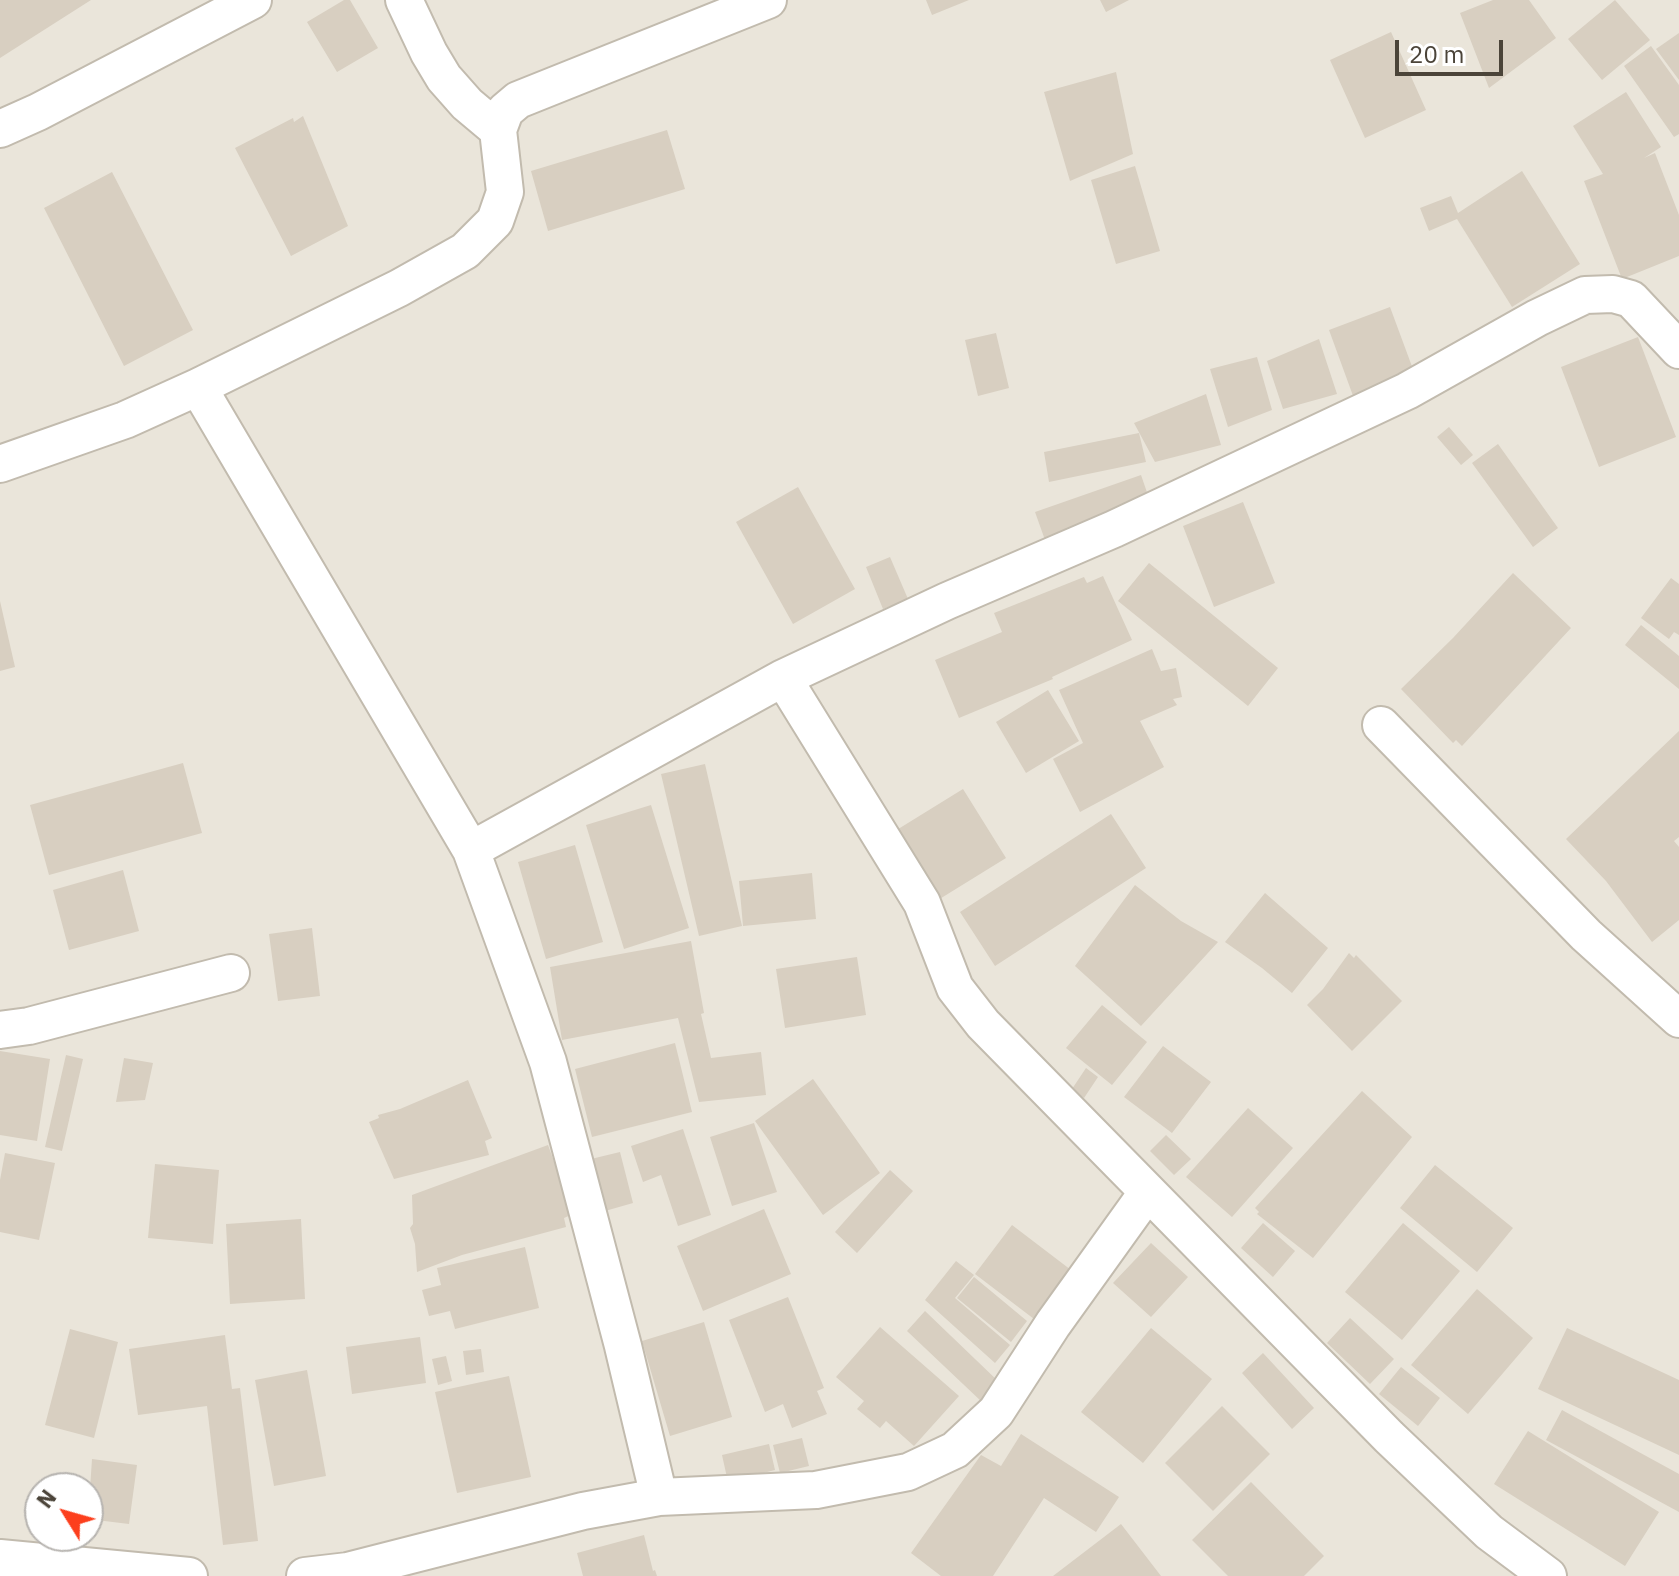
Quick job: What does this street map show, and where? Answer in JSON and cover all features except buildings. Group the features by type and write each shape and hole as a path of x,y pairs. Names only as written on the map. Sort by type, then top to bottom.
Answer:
{"street":[{"path":"0,129 253,0"},
{"path":"404,0 444,78 467,104 498,130"},
{"path":"0,464 125,420 198,387 385,295 465,251 495,221 505,192 498,130 505,111 518,100 768,0"},
{"path":"471,850 783,678 947,601 1114,529 1407,391 1537,318 1585,295 1613,294 1631,299 1679,350"},
{"path":"198,387 471,850 548,1062 623,1346 659,1497"},
{"path":"783,678 922,903 955,988 983,1024 1400,1448 1489,1532 1548,1576"},
{"path":"1381,725 1586,935 1679,1019"},
{"path":"0,1030 29,1026 231,973"},
{"path":"305,1576 348,1571 583,1511 659,1497 816,1490 908,1472 955,1450 996,1412 1053,1324 1147,1193"},
{"path":"0,1558 189,1576"}],"shaded area":[{"path":"0,0 1679,0 1679,1576 0,1576"}]}
